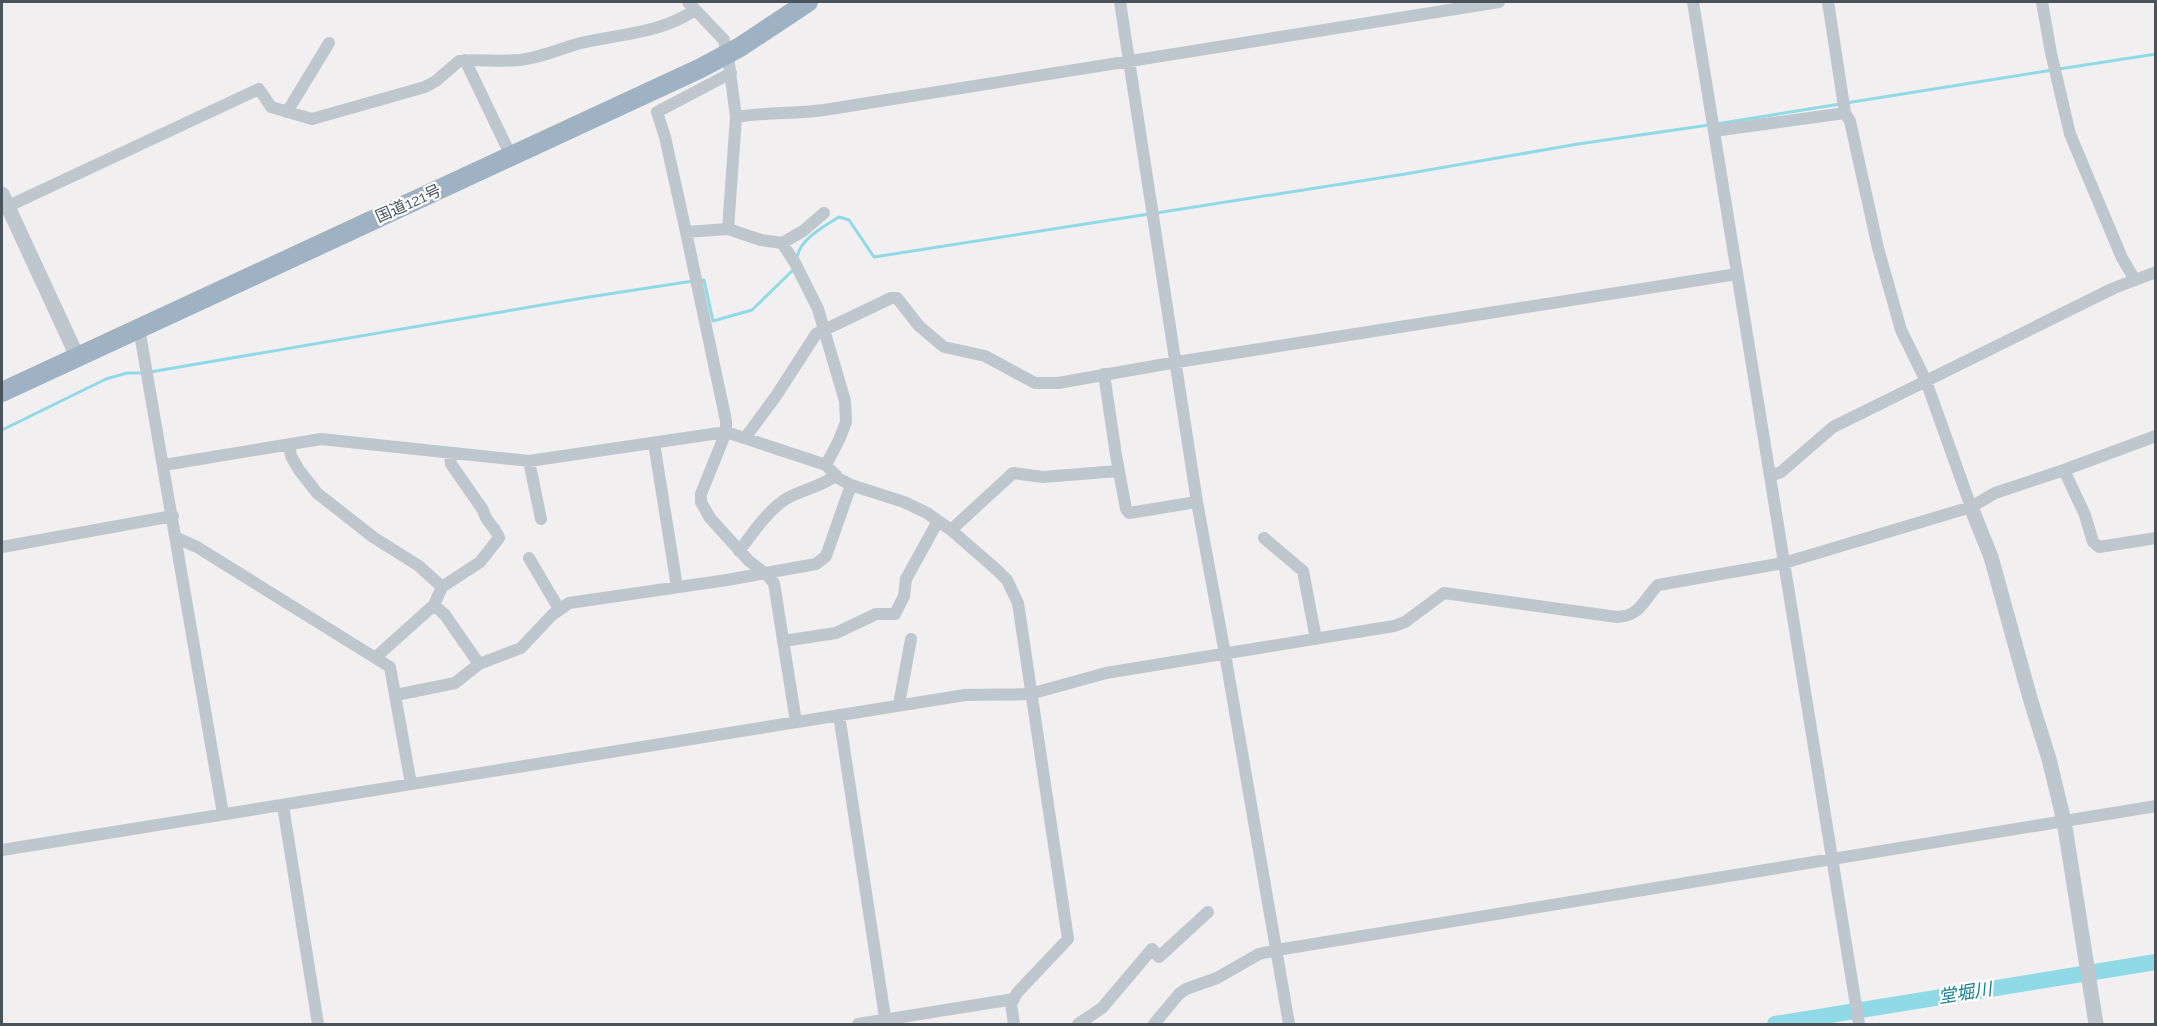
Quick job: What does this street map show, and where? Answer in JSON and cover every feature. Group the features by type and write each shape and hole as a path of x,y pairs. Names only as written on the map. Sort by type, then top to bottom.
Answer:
{"highway":[{"name":"国道121号","path":"2,392 701,68 808,2"}],"street":[{"path":"1120,2 1197,502 1226,654 1289,1024"},
{"path":"736,117 769,112 815,111 1499,2"},
{"path":"1693,2 1857,1016"},
{"path":"1828,2 1844,107 1850,120 1878,248 1900,330 1926,381 1991,557 2049,759 2064,821 2097,1024"},
{"path":"2042,2 2070,134 2122,258 2135,280"},
{"path":"77,356 3,203 259,89 268,105 312,119 425,87 439,79 459,61 534,58 578,44 666,26 681,19 691,6 724,40 731,73 736,117 728,229"},
{"path":"287,112 329,43"},
{"path":"465,60 511,156"},
{"path":"731,73 657,112 665,136 726,421 726,432 701,494 701,502 710,518 739,551 774,583 796,722"},
{"path":"1714,131 1844,107"},
{"path":"686,232 728,229 761,240 782,243 803,231 824,213"},
{"path":"782,243 810,290 825,330 845,401 846,422 826,465"},
{"path":"1770,476 1781,472 1833,427 2135,280 2156,272"},
{"path":"745,438 776,396 816,334 891,298 897,298 918,326 944,347 986,356 1035,383 1058,383 1177,362 1737,274"},
{"path":"139,328 224,814"},
{"path":"1104,374 1126,509 1129,513 1197,502"},
{"path":"164,465 321,439 530,461 726,432 826,465 836,476 851,485 916,507 938,521 1007,580 1018,603 1068,939 1014,999 1011,1004 1014,1024"},
{"path":"2,850 965,695 1030,694 1106,673 1406,622 1444,593 1629,617 1644,604 1658,585 1784,563 1971,507 1995,493 2156,436"},
{"path":"654,443 677,587"},
{"path":"289,445 291,456 299,470 317,493 373,537 419,566 442,587"},
{"path":"375,657 434,605 442,587 480,562 499,538 484,517 483,510 451,464 450,453"},
{"path":"530,461 541,519"},
{"path":"2064,470 2085,515 2093,542 2099,547 2156,538"},
{"path":"951,530 1013,473 1043,477 1118,471"},
{"path":"739,551 775,508 787,498 825,484 836,476"},
{"path":"396,695 455,683 479,664 522,648 559,609 573,602 765,574 816,564 826,556 851,485"},
{"path":"2,547 173,516"},
{"path":"783,641 836,633 876,614 895,614 904,596 906,579 938,521"},
{"path":"177,538 191,544 375,657 391,670 411,784"},
{"path":"1264,538 1303,571 1316,639"},
{"path":"529,558 559,609"},
{"path":"434,605 445,615 479,664"},
{"path":"902,705 900,699 910,639"},
{"path":"839,715 885,1022"},
{"path":"283,806 318,1024"},
{"path":"1154,1024 1186,989 1217,978 1259,954 1276,950 2156,806"},
{"path":"1078,1024 1101,1008 1152,949 1160,957 1208,912"},
{"path":"858,1024 885,1022 1014,999"}],"waterway":[{"path":"2059,69 2156,54"},
{"path":"1846,103 2053,70"},
{"path":"1716,124 1840,104"},
{"path":"1156,213 1578,144 1709,125"},
{"path":"797,258 807,239 839,217 849,220 874,257 1149,214"},
{"path":"700,280 704,280 713,321 752,310 793,270"},
{"path":"150,372 693,281"},
{"path":"2,430 106,379 127,373 143,373"},
{"name":"堂堀川","path":"1775,1024 2156,962"}]}
